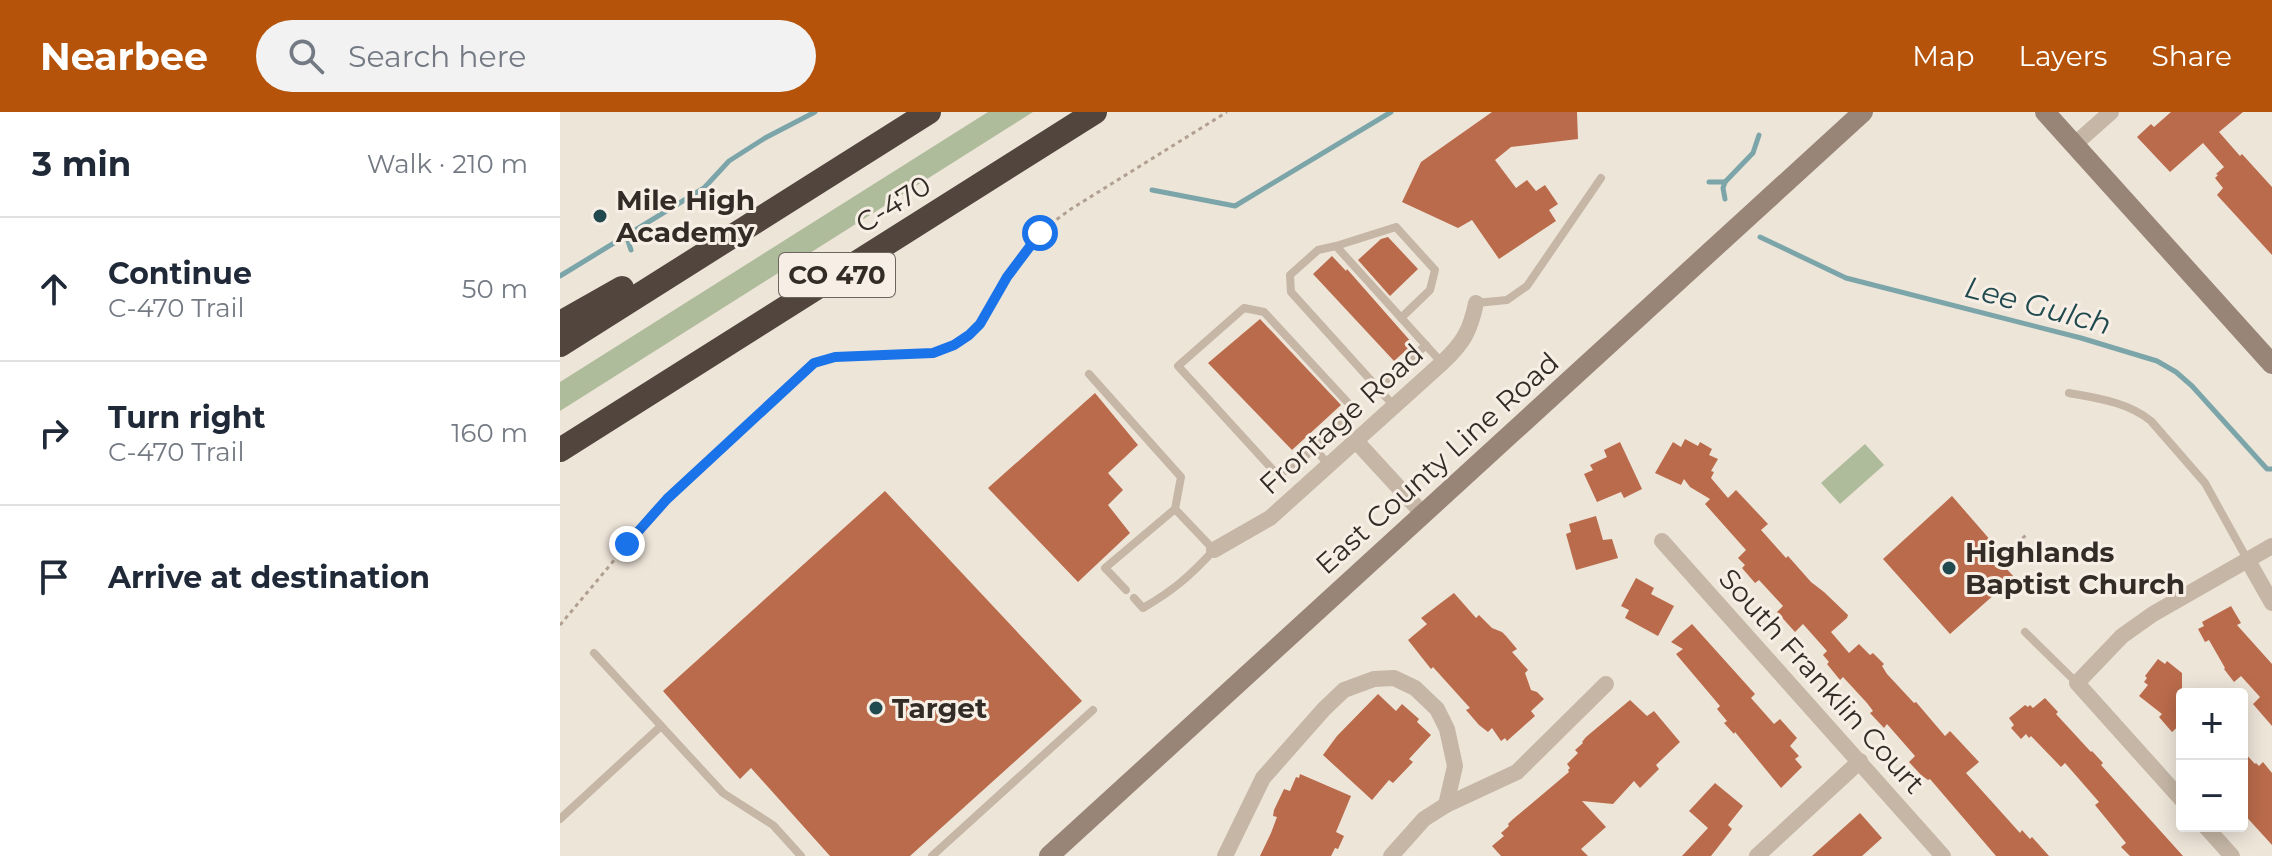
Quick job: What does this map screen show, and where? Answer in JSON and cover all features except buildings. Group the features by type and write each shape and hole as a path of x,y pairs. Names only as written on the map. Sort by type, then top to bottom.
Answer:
{"highway":[{"name":"C-470","path":"560,345 929,112"},
{"name":"C-470","path":"560,460 569,444 1095,112"},
{"path":"560,323 686,251 813,172 861,155"}],"main road":[{"name":"East County Line Road","path":"1049,856 1863,112"},
{"path":"2045,112 2272,364"}],"street":[{"path":"2075,144 2111,112"},
{"name":"Frontage Road","path":"1214,550 1270,518 1442,363 1470,330 1476,303"},
{"path":"1356,441 1423,514"},
{"name":"South Franklin Court","path":"1662,541 1943,856"},
{"path":"2176,793 2081,678 2122,636 2153,614 2272,546"},
{"path":"2247,559 2272,603"},
{"path":"1225,856 1263,778 1344,690 1374,679 1394,678 1415,688 1437,709 1447,729 1455,766 1446,805"},
{"path":"1391,856 1424,819 1446,805 1517,772 1606,684"},
{"path":"1757,856 1860,761"},
{"path":"2210,832 2232,856"}],"lane":[{"path":"1476,303 1507,300 1527,286 1601,178"},
{"path":"1394,406 1291,292 1290,275 1318,250 1396,227 1435,270 1430,290 1401,318"},
{"path":"1336,246 1442,363"},
{"path":"1244,308 1264,312 1350,405 1345,419 1314,448 1289,471 1274,471 1178,366 1244,308"},
{"path":"1378,389 1426,345"},
{"path":"1089,374 1181,477 1175,509 1105,568 1126,590"},
{"path":"2069,393 2128,407 2151,421 2205,483 2247,559"},
{"path":"1314,448 1329,465"},
{"path":"1134,598 1143,608 1175,589 1214,550 1175,509"},
{"path":"2025,632 2081,678"},
{"path":"594,653 723,793 773,825 801,856"},
{"path":"932,856 1093,710"},
{"path":"560,819 661,726"}],"path":[{"path":"560,625 657,509 809,367 829,358 917,355 942,351 954,345 976,329 1013,268 1045,228 1227,112"},
{"path":"1999,560 2026,535"}],"green space":[{"path":"988,112 1033,112 560,411 560,382"},
{"path":"1865,444 1884,465 1840,504 1821,483"}],"waterway":[{"path":"560,276 704,188 729,161 815,112"},
{"path":"1152,190 1235,206 1391,112"},
{"name":"Lee Gulch","path":"1725,199 1725,182 1753,153 1759,135"},
{"name":"Lee Gulch","path":"1709,182 1725,182"},
{"path":"626,235 631,250"},
{"name":"Lee Gulch","path":"1760,237 1846,278 2081,338 2157,361 2192,386 2267,469 2272,469"}],"place":[{"name":"Mile High Academy","path":"600,216"},
{"name":"Highlands Baptist Church","path":"1949,568"},
{"name":"Target","path":"876,708"}],"route":[{"path":"627,544 667,499 814,363 835,357 933,353 969,335 980,324 1007,277 1040,233"}]}
